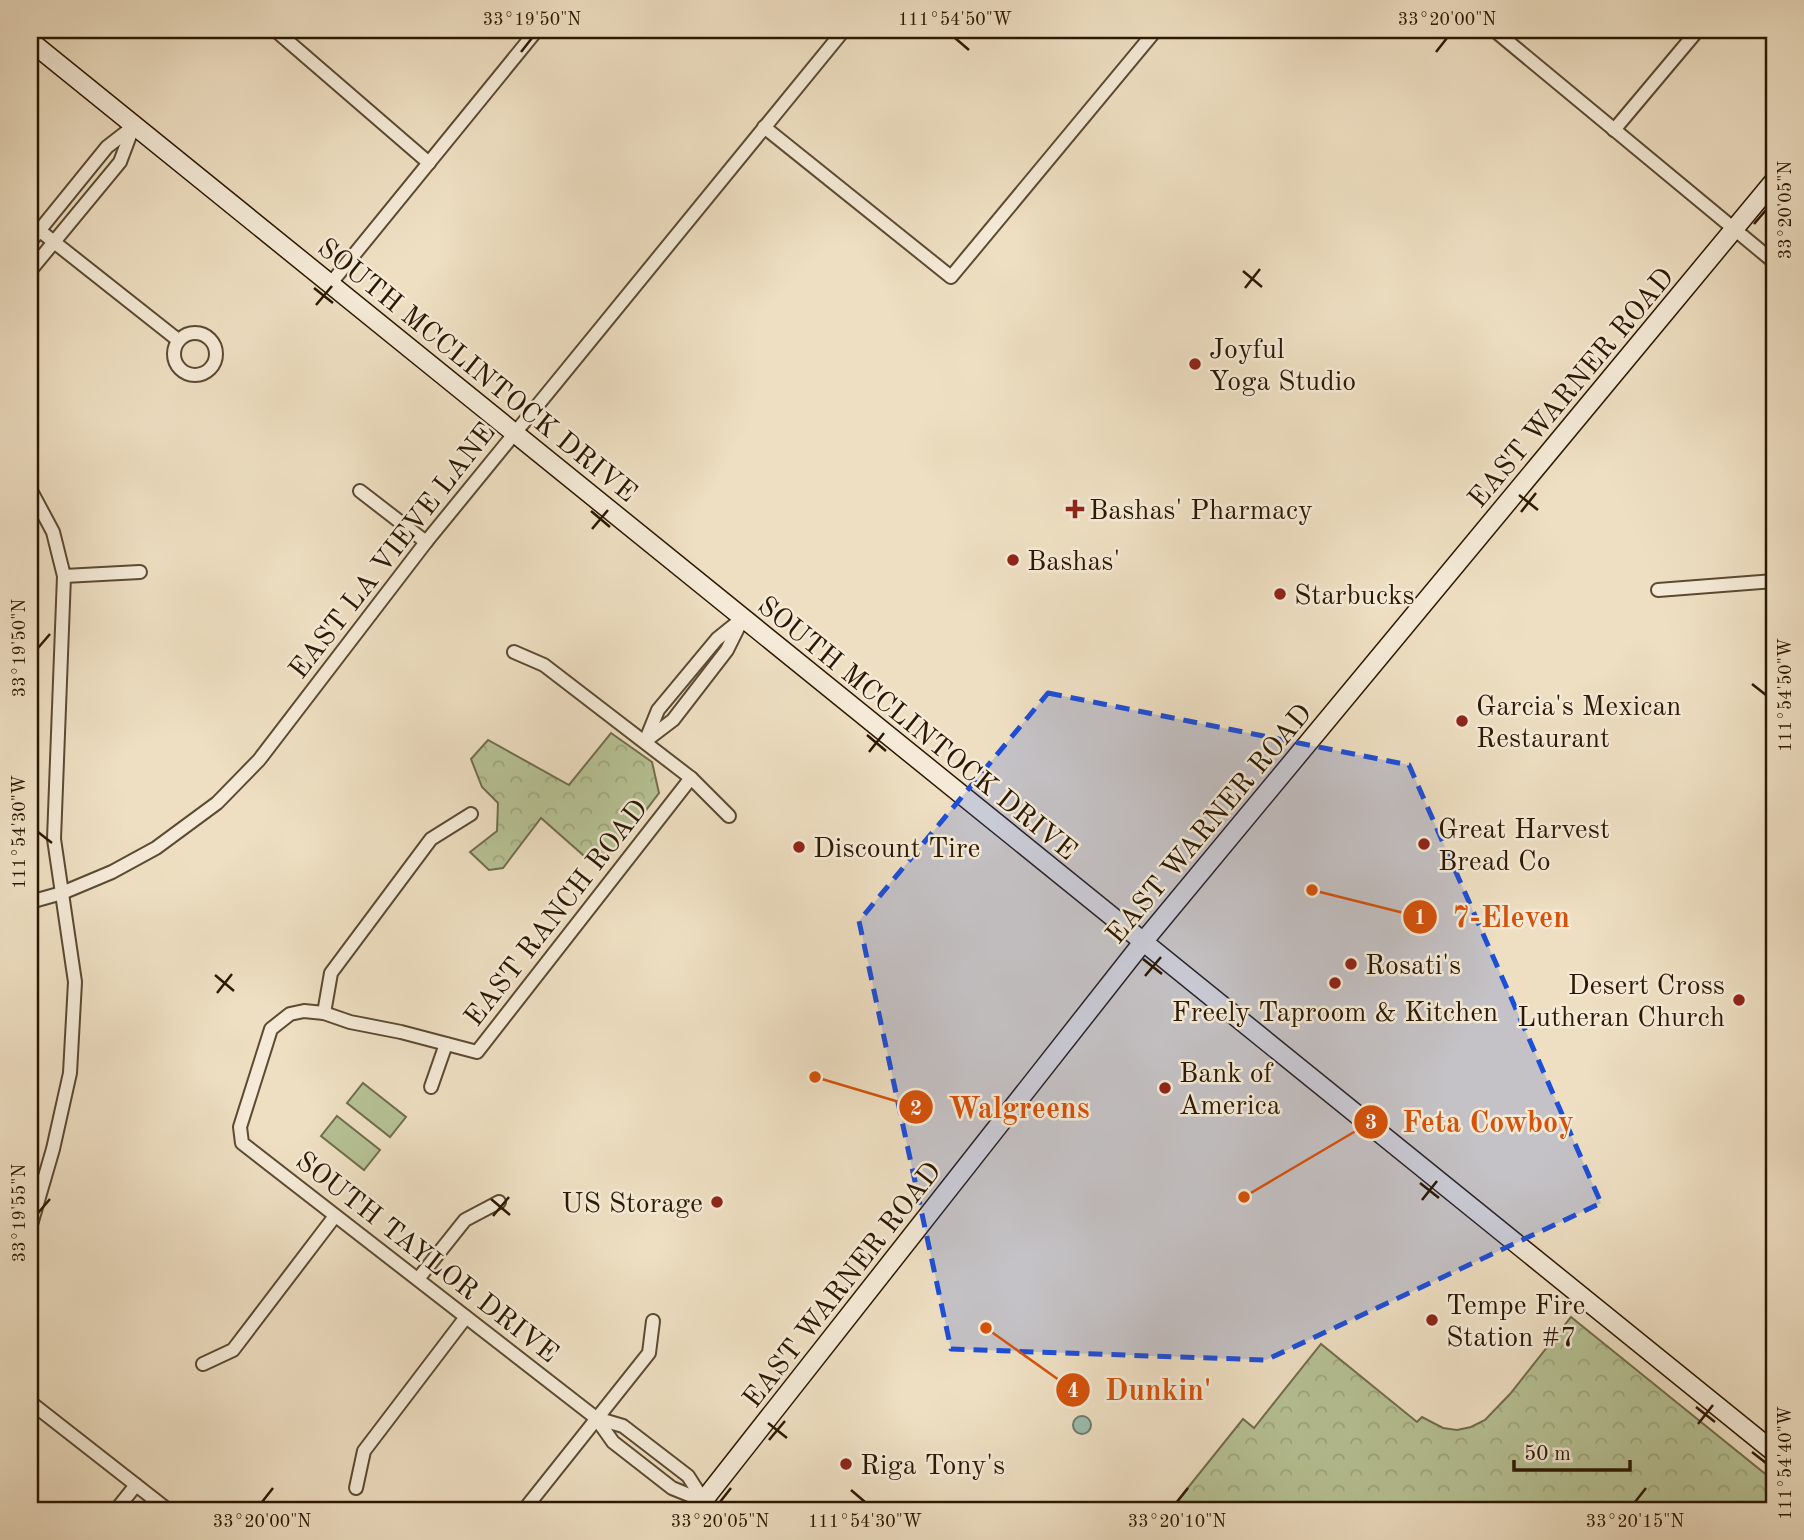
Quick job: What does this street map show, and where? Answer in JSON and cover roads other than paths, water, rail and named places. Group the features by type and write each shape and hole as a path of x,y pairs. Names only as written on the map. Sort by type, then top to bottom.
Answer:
{"main road":[{"name":"SOUTH MCCLINTOCK DRIVE","path":"30,41 1774,1452"},
{"name":"EAST WARNER ROAD","path":"700,1505 1143,942 1774,181"}],"street":[{"path":"275,30 429,163"},
{"path":"331,283 537,30"},
{"name":"EAST LA VIEVE LANE","path":"30,902 62,893 112,872 156,848 217,803 259,760 514,432 844,30"},
{"path":"764,127 951,277 1156,30"},
{"path":"1494,30 1774,262"},
{"path":"1614,130 1698,30"},
{"path":"30,242 34,227 107,147 134,125"},
{"path":"30,271 120,162 134,125"},
{"path":"34,227 178,340"},
{"path":"30,489 52,532 64,576 54,839 75,982 70,1073 53,1149 30,1228"},
{"path":"360,491 426,542"},
{"path":"64,576 140,572"},
{"path":"1658,590 1774,581"},
{"path":"645,742 673,720 727,650 743,618"},
{"path":"514,652 544,665 645,742 691,778 729,816"},
{"name":"EAST RANCH ROAD","path":"324,1013 350,1022 477,1052 691,778"},
{"path":"324,1013 331,973 432,839 471,814"},
{"name":"SOUTH TAYLOR DRIVE","path":"324,1013 304,1011 290,1014 271,1029 240,1126 243,1143 596,1418 612,1442 672,1488 700,1505"},
{"path":"431,1087 446,1044"},
{"path":"418,1279 466,1220 499,1202"},
{"path":"203,1364 233,1350 335,1216"},
{"path":"356,1488 364,1451 466,1317"},
{"path":"524,1510 649,1353 653,1321"},
{"path":"30,1402 168,1510"},
{"name":"SOUTH TAYLOR DRIVE","path":"596,1418 624,1426 688,1476 700,1505"},
{"path":"116,1510 136,1485"}],"place":[{"name":"Joyful Yoga Studio","path":"1195,364"},
{"name":"Bashas' Pharmacy","path":"1075,509"},
{"name":"Bashas'","path":"1013,560"},
{"name":"Starbucks","path":"1280,594"},
{"name":"Garcia's Mexican Restaurant","path":"1462,721"},
{"name":"Great Harvest Bread Co","path":"1424,844"},
{"name":"Discount Tire","path":"799,847"},
{"name":"7-Eleven","path":"1312,890"},
{"name":"Rosati's","path":"1351,964"},
{"name":"Freely Taproom & Kitchen","path":"1335,983"},
{"name":"Desert Cross Lutheran Church","path":"1739,1000"},
{"name":"Walgreens","path":"815,1077"},
{"name":"Bank of America","path":"1165,1088"},
{"name":"Feta Cowboy","path":"1244,1197"},
{"name":"US Storage","path":"717,1202"},
{"name":"Tempe Fire Station #7","path":"1432,1320"},
{"name":"Dunkin'","path":"986,1328"},
{"name":"Riga Tony's","path":"846,1464"}]}
